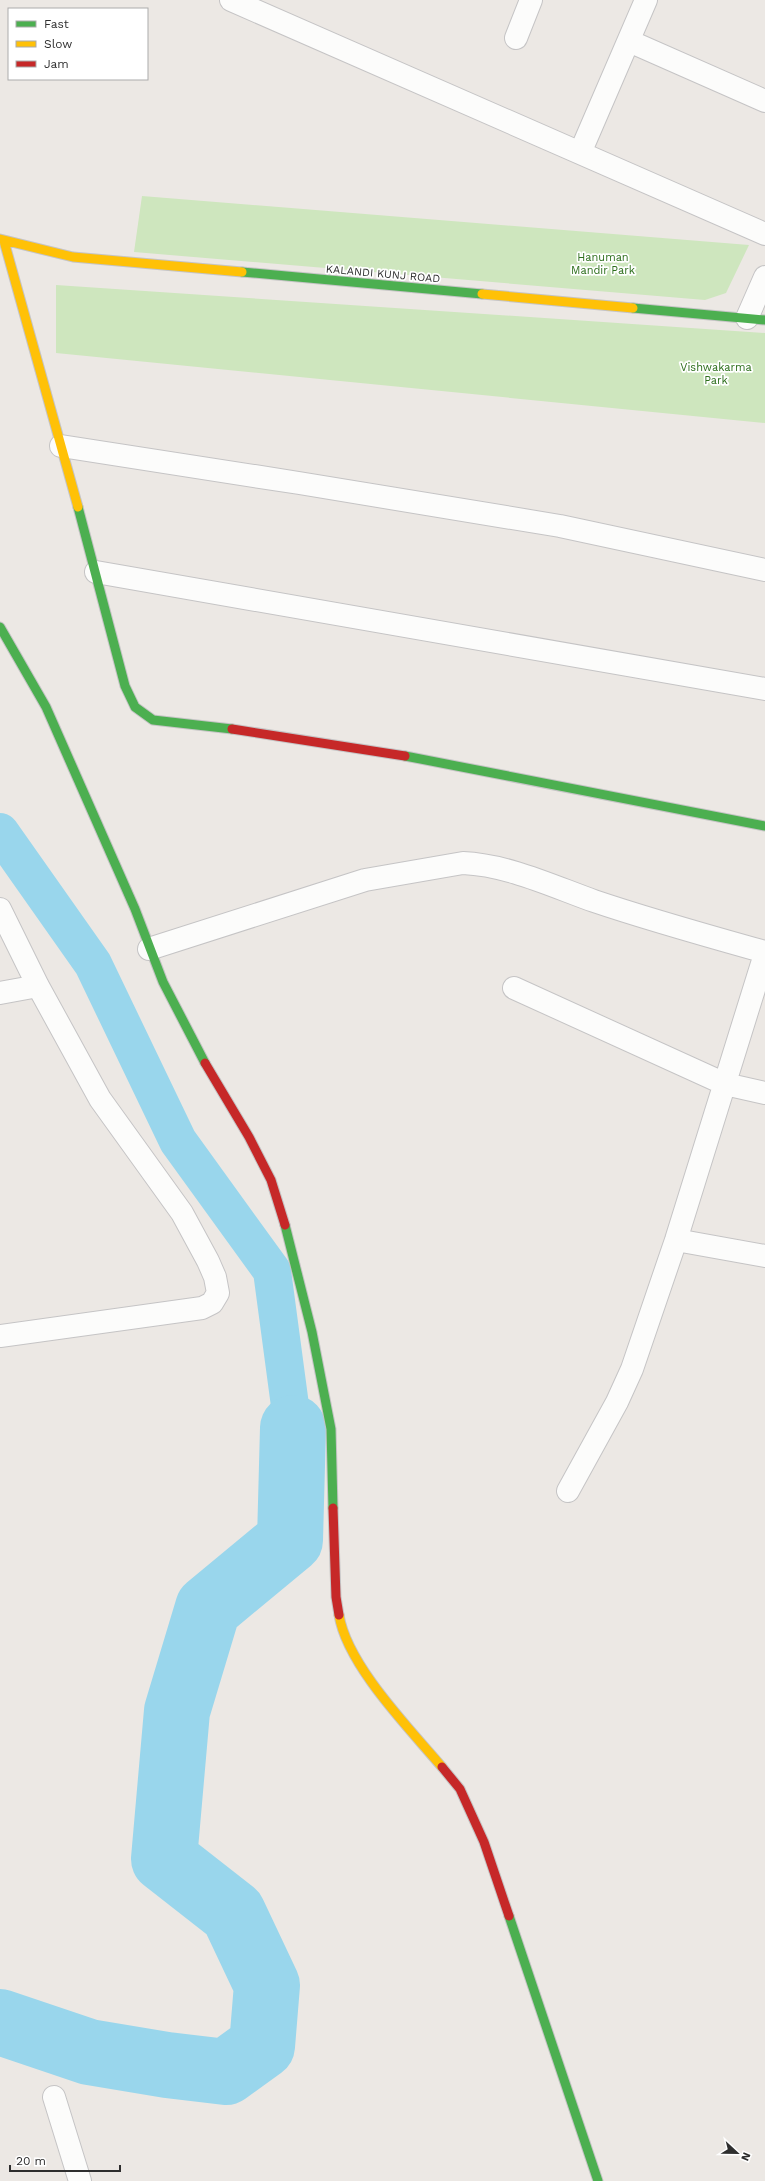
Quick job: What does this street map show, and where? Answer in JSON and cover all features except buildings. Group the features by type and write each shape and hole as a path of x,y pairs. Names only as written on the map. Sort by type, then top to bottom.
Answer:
{"street":[{"path":"231,0 765,234"},
{"path":"516,38 531,0"},
{"path":"580,153 646,0"},
{"path":"629,42 765,101"},
{"path":"2,240 96,572 125,686 135,707 153,720 272,734 384,752 765,826"},
{"name":"KALANDI KUNJ ROAD","path":"2,240 73,257 756,319"},
{"path":"756,319 765,277"},
{"path":"60,446 299,483 560,526 765,570"},
{"path":"96,572 765,689"},
{"path":"0,627 46,707 135,909 149,949 163,982 188,1031 238,1117 270,1180 291,1244 312,1332 331,1429 336,1596 340,1622 347,1644 383,1695 460,1789 469,1806 484,1842 598,2181"},
{"path":"149,949 365,880 463,862 476,863 504,870 649,919 765,953 676,1240 632,1369 617,1402 568,1491"},
{"path":"0,909 38,986 100,1099 182,1213 208,1261 215,1278 218,1293 212,1303 202,1308 0,1336"},
{"path":"0,993 38,986"},
{"path":"514,988 725,1084 765,1094"},
{"path":"676,1240 765,1256"},
{"path":"54,2097 80,2181"}],"green space":[{"name":"Hanuman Mandir Park","path":"142,196 749,245 726,293 705,300 134,252"},
{"name":"Vishwakarma Park","path":"56,285 765,333 765,423 56,353"}],"waterway":[{"path":"0,832 93,964 178,1141 272,1271 293,1428"},
{"path":"0,2022 89,2052 167,2065 226,2072 262,2046 267,1985 233,1913 164,1859 177,1711 208,1608 290,1540 293,1428"}],"traffic: fast":[{"path":"242,272 482,294"},
{"path":"633,308 765,320"},
{"path":"78,507 125,686 135,707 153,720 232,729"},
{"path":"0,627 46,707 135,909 163,982 205,1063"},
{"path":"405,756 765,826"},
{"path":"285,1225 312,1332 331,1429 333,1508"},
{"path":"509,1916 598,2181"}],"traffic: slow":[{"path":"0,239 73,257 242,272"},
{"path":"4,241 78,507"},
{"path":"482,294 633,308"},
{"path":"339,1615 344,1634 366,1675 397,1715 442,1767"}],"traffic: jam":[{"path":"232,729 405,756"},
{"path":"205,1063 249,1137 271,1180 285,1225"},
{"path":"333,1508 336,1597 339,1615"},
{"path":"442,1767 460,1789 484,1842 509,1916"}]}
